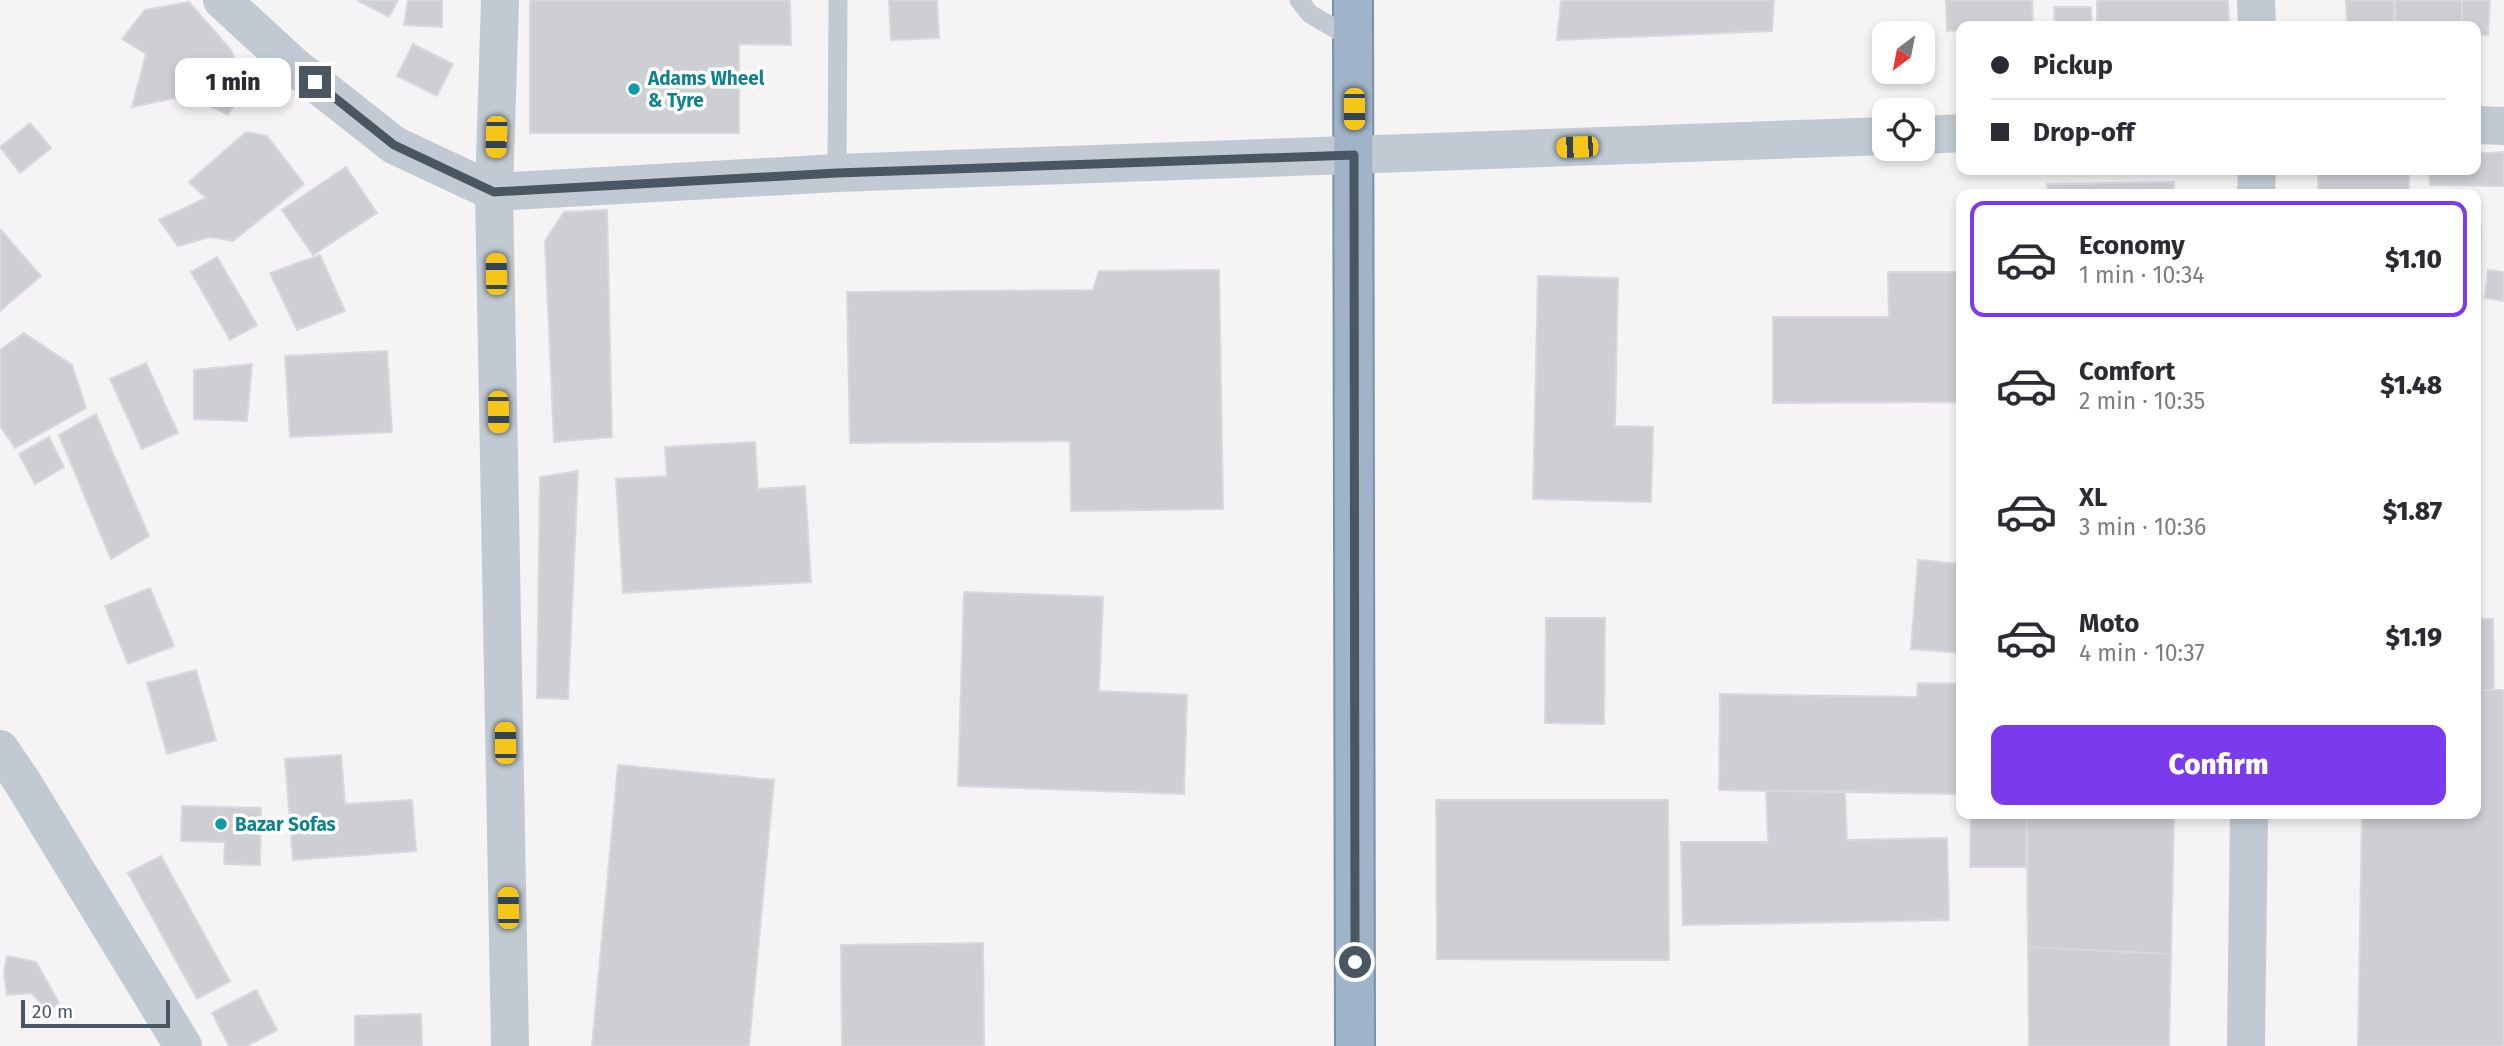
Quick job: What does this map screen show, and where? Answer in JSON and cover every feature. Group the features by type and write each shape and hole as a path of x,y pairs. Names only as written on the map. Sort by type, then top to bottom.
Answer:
{"highway":[{"path":"1353,0 1355,1046"}],"street":[{"path":"222,0 295,66 394,145 494,192 837,173 1872,136"},
{"path":"500,0 494,192 510,1046"},
{"path":"2256,0 2257,21"},
{"path":"2481,125 2504,125"},
{"path":"1935,134 1956,133"},
{"path":"0,749 183,1046"},
{"path":"2246,1046 2249,819"}],"lane":[{"path":"837,173 838,0"},
{"path":"1299,0 1310,13 1353,39"}],"building":[{"path":"357,0 398,0 389,17"},
{"path":"408,0 442,0 442,27 404,25"},
{"name":"Adams Wheel & Tyre","path":"530,0 790,0 791,45 739,44 739,133 530,133"},
{"path":"889,0 937,0 939,38 891,40"},
{"path":"1561,0 1774,0 1772,31 1557,40"},
{"path":"1946,0 2032,0 2033,21 1956,21 1956,30 1947,31"},
{"path":"2097,0 2228,0 2229,21 2097,21"},
{"path":"2346,0 2395,0 2396,21 2347,21"},
{"path":"2394,0 2462,0 2462,21 2394,21"},
{"path":"2462,0 2490,0 2488,35 2481,35 2481,21 2462,21"},
{"path":"189,2 231,50 247,84 228,115 189,95 132,107 146,54 122,39 145,10"},
{"path":"2054,7 2091,7 2092,21 2055,21"},
{"path":"413,44 453,64 437,96 397,76"},
{"path":"30,123 51,148 20,173 0,147"},
{"path":"246,132 267,136 304,184 233,241 210,237 178,246 159,220 206,198 189,182"},
{"path":"2504,152 2504,186 2430,185 2429,175 2481,175 2481,154"},
{"path":"346,167 377,213 313,255 282,210"},
{"path":"2318,175 2409,175 2409,189 2318,189"},
{"path":"2174,182 2174,189 2048,189 2047,184"},
{"path":"607,210 612,437 554,442 545,241 564,212"},
{"path":"0,229 41,276 0,311"},
{"path":"320,255 345,311 297,330 270,273"},
{"path":"217,257 257,325 230,340 191,272"},
{"path":"1219,270 1223,509 1071,511 1070,441 850,443 847,292 1093,290 1099,271"},
{"path":"2488,270 2504,272 2504,301 2485,298"},
{"path":"1888,272 1956,272 1956,402 1773,403 1773,317 1889,317"},
{"path":"1538,276 1618,278 1615,426 1653,427 1651,502 1533,499"},
{"path":"24,333 72,365 86,408 15,448 0,426 0,350"},
{"path":"387,351 392,432 290,437 285,356"},
{"path":"146,363 178,433 142,449 110,379"},
{"path":"252,364 247,421 194,419 194,370"},
{"path":"96,414 149,536 111,559 59,435"},
{"path":"49,437 64,467 35,484 19,454"},
{"path":"755,442 758,489 805,486 811,582 623,593 616,479 667,476 665,447"},
{"path":"578,471 568,699 537,698 540,477"},
{"path":"1918,560 1956,563 1956,653 1911,649"},
{"path":"150,588 174,646 128,664 105,606"},
{"path":"964,592 1103,597 1099,691 1187,695 1184,794 958,786"},
{"path":"1546,618 1605,618 1604,724 1545,723"},
{"path":"2481,619 2493,619 2494,690 2481,690"},
{"path":"196,670 216,740 167,754 147,683"},
{"path":"1918,683 1956,684 1956,794 1719,790 1720,694 1917,697"},
{"path":"2481,690 2504,690 2504,1046 2358,1046 2362,819 2481,819"},
{"path":"341,755 345,804 412,800 416,851 293,860 285,759"},
{"path":"618,765 774,780 749,1046 592,1046"},
{"path":"1766,791 1845,791 1847,840 1947,838 1949,920 1683,925 1681,842 1768,842"},
{"path":"1436,800 1668,800 1669,960 1437,959"},
{"name":"Bazar Sofas","path":"182,806 261,808 260,865 224,864 225,842 181,841"},
{"path":"1971,819 2027,819 2026,867 1970,867"},
{"path":"2027,819 2174,819 2171,954 2028,947"},
{"path":"161,856 230,981 197,999 128,873"},
{"path":"983,943 984,1046 842,1046 841,945"},
{"path":"2028,947 2171,954 2169,1046 2029,1046"},
{"path":"7,956 36,962 59,1003 48,1012 32,993 7,995 4,972"},
{"path":"256,990 277,1030 247,1046 229,1046 212,1013"},
{"path":"421,1014 422,1046 355,1046 355,1016"}],"place":[{"name":"Adams Wheel & Tyre","path":"634,89"},
{"name":"Bazar Sofas","path":"221,824"}],"route":[{"path":"315,82 394,145 494,192 837,173 1354,155 1355,962"}]}
